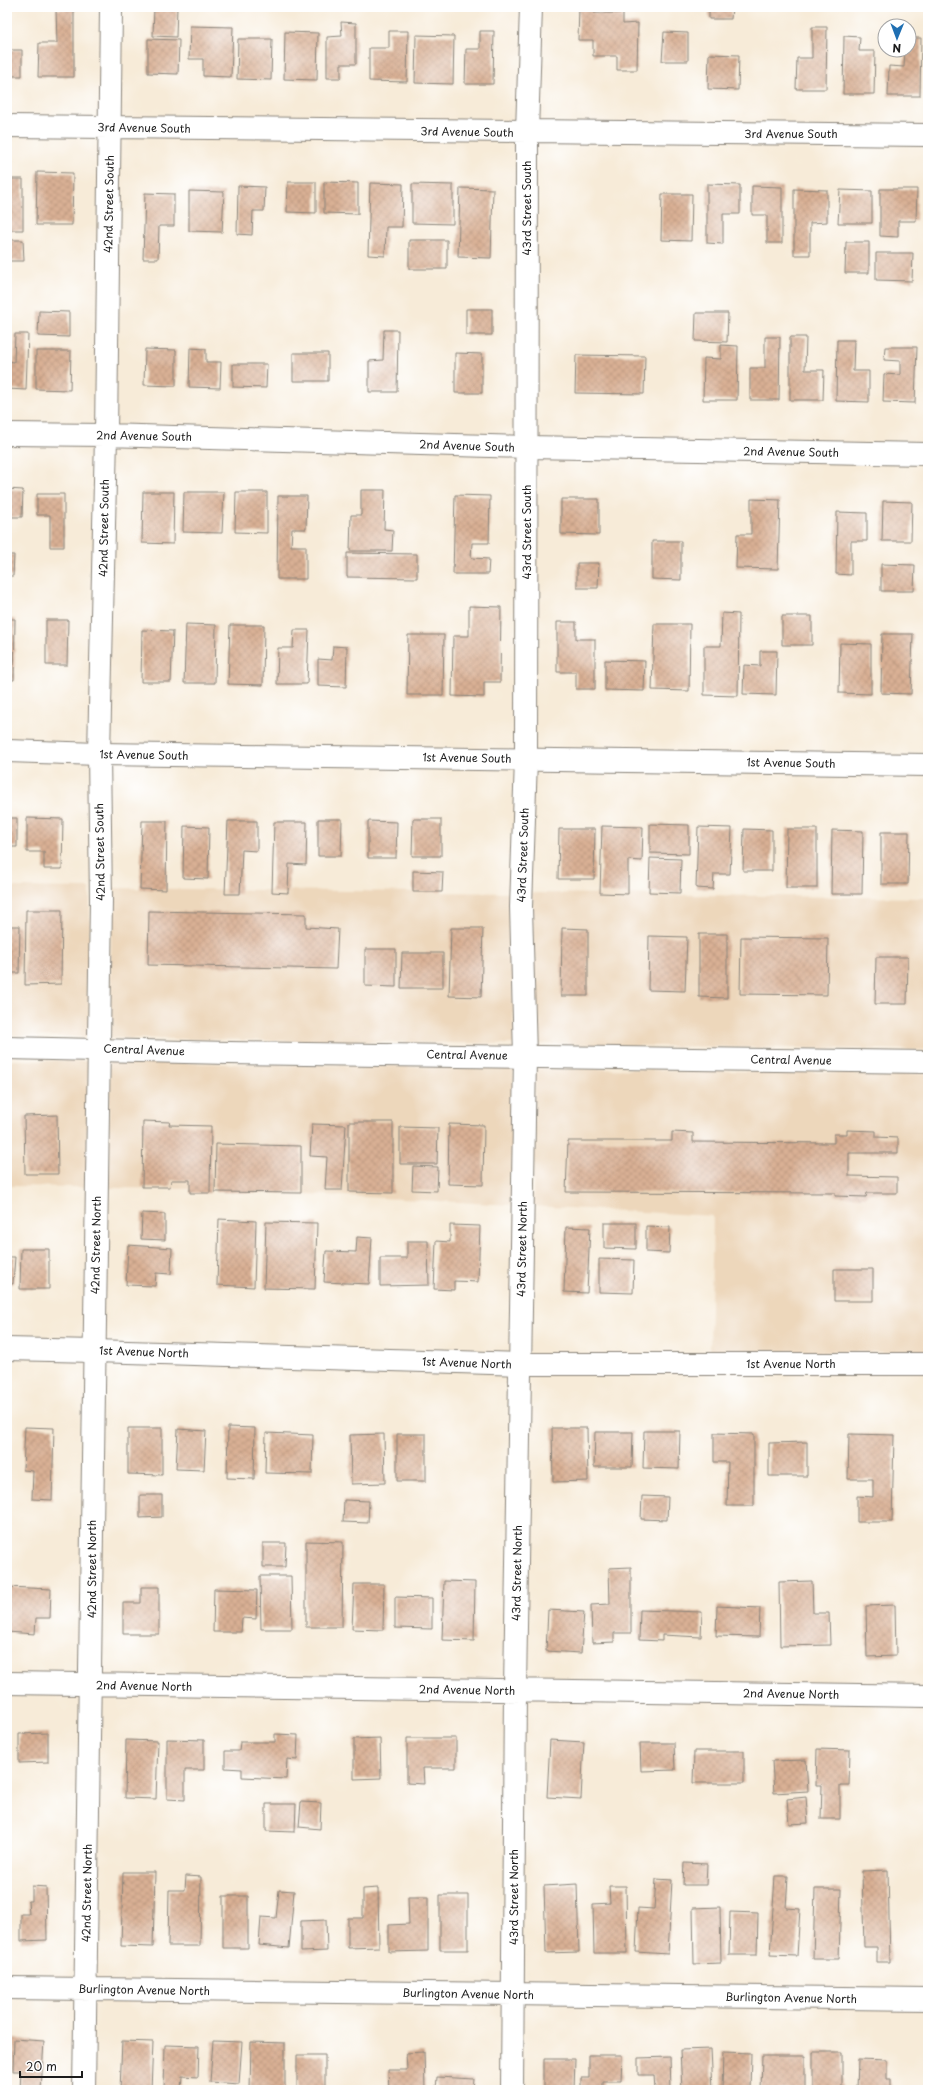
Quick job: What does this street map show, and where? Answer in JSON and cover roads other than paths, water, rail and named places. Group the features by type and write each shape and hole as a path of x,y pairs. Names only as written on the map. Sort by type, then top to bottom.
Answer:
{"street":[{"name":"42nd Street South","path":"98,1049 101,900 99,754 106,435 111,7"},
{"name":"43rd Street South","path":"525,1056 522,907 526,759 527,132 530,7"},
{"name":"3rd Avenue South","path":"7,126 928,135"},
{"name":"2nd Avenue South","path":"7,434 106,435 527,447 928,454"},
{"name":"1st Avenue South","path":"7,751 99,754 928,765"},
{"name":"Central Avenue","path":"7,1048 229,1053 928,1062"},
{"name":"42nd Street North","path":"84,2090 91,1685 98,1049"},
{"name":"43rd Street North","path":"512,2090 514,1994 515,1690 525,1056"},
{"name":"1st Avenue North","path":"7,1350 94,1350 520,1364 928,1364"},
{"name":"2nd Avenue North","path":"7,1683 928,1696"},
{"name":"Burlington Avenue North","path":"7,1988 928,1999"}]}
